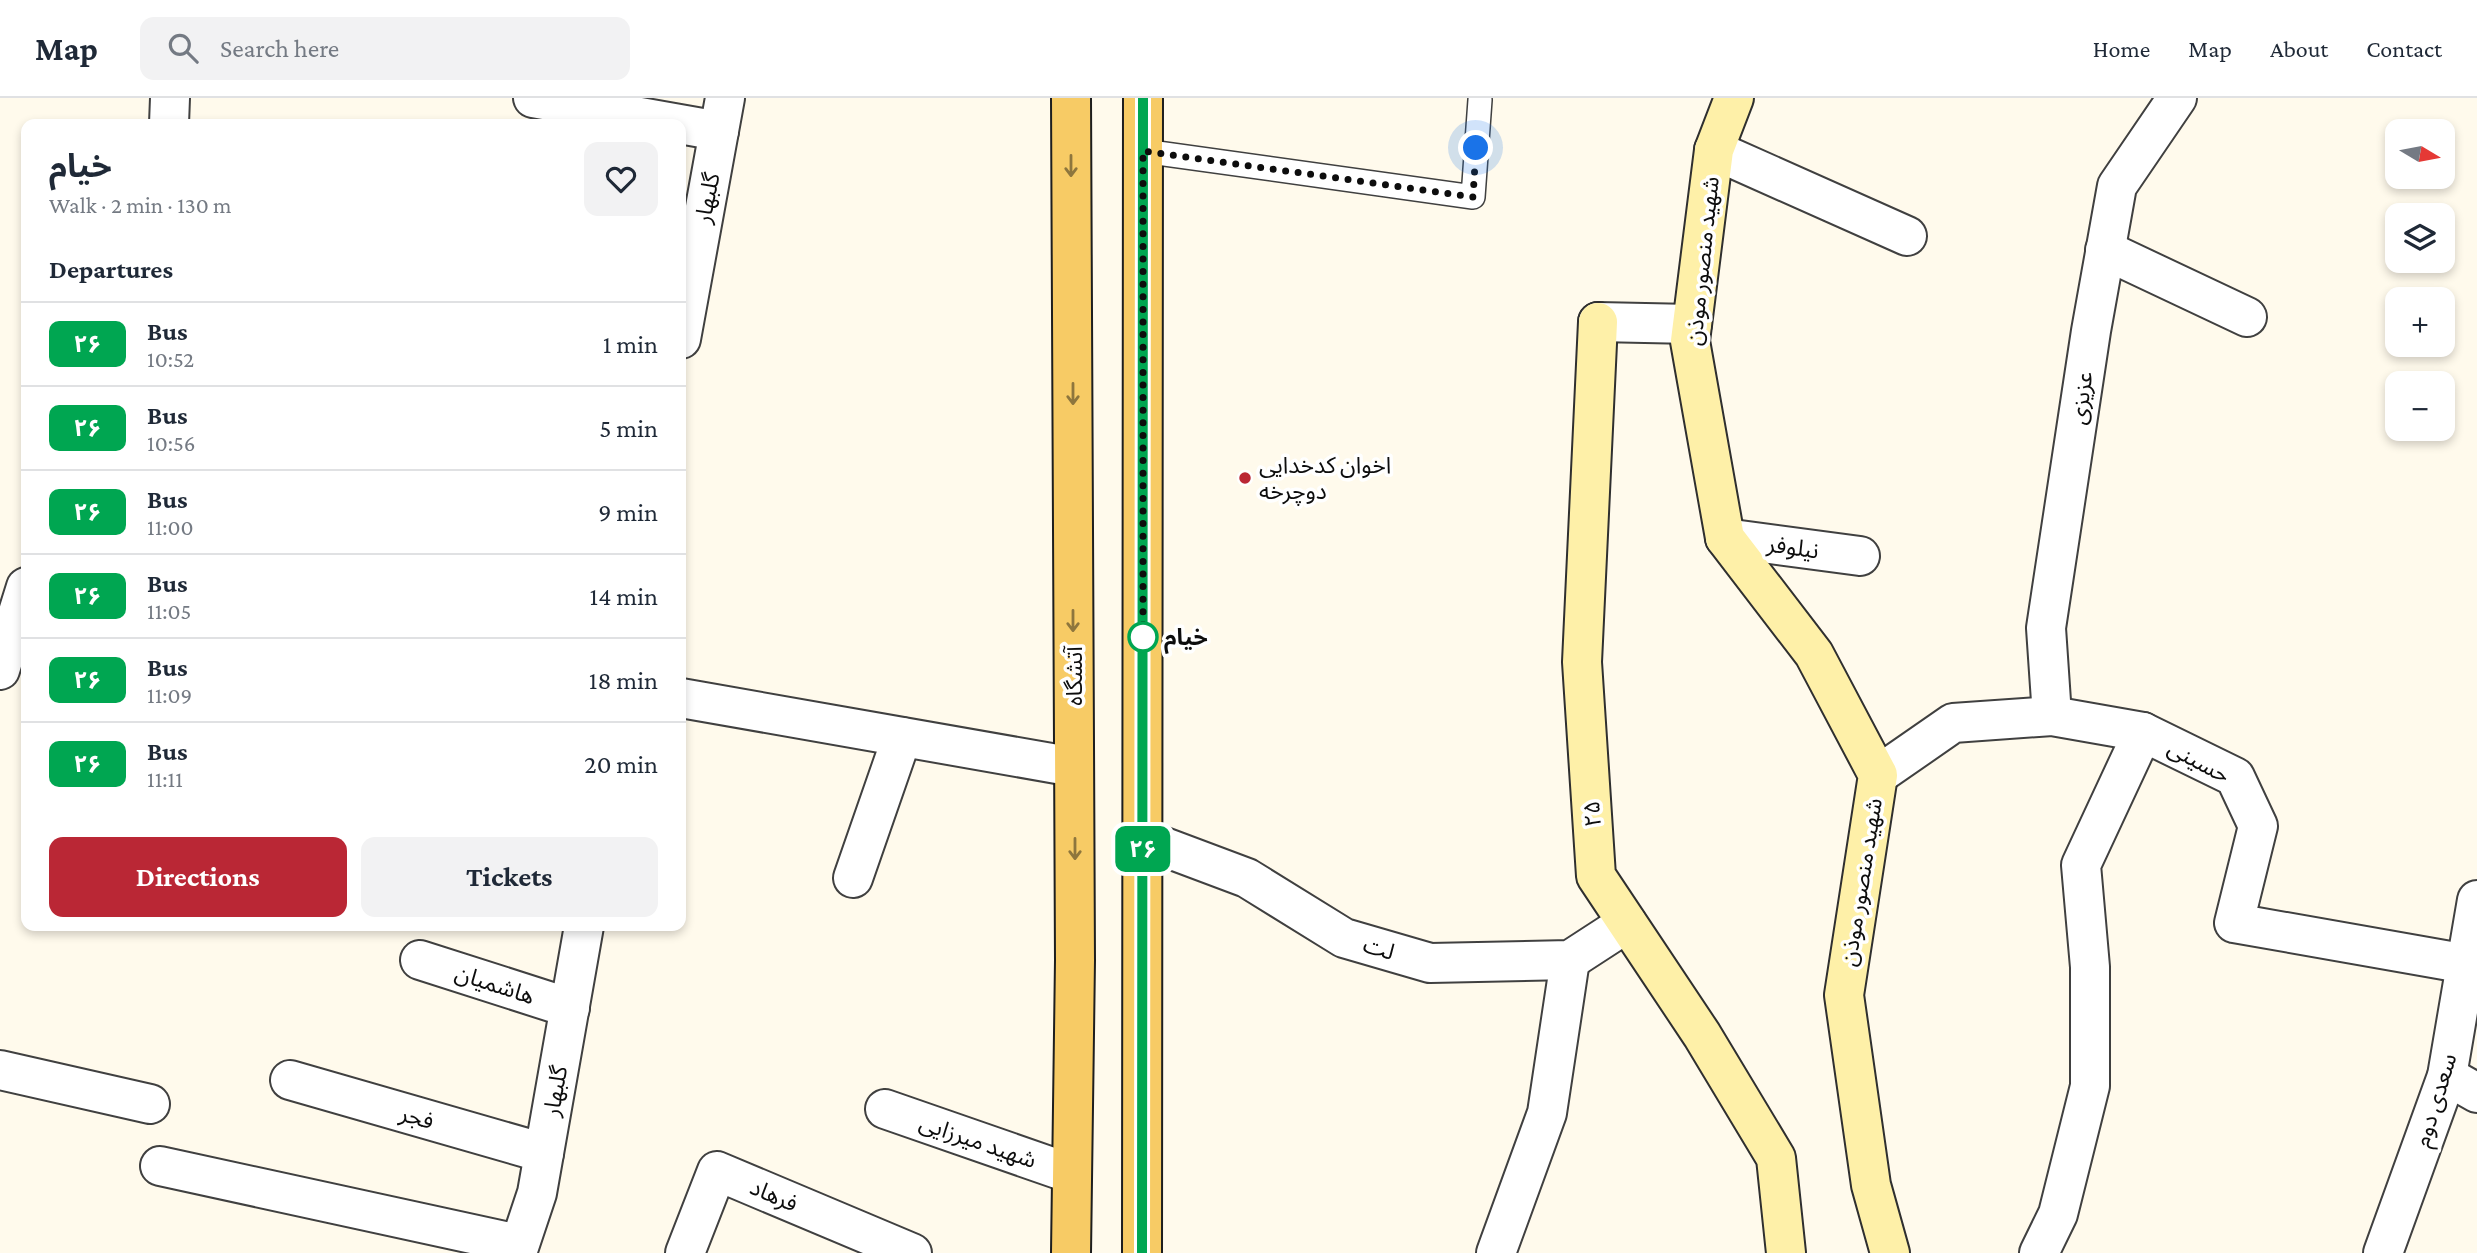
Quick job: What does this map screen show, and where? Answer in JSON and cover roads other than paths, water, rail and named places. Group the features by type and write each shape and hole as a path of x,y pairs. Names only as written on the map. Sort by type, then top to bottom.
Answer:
{"main road":[{"name":"آتشگاه","path":"1071,98 1075,960 1071,1253"},
{"path":"1142,1253 1143,98"}],"street":[{"path":"169,119 170,98"},
{"path":"533,98 722,114"},
{"name":"شهید منصور موذن","path":"1734,98 1714,150 1690,341 1725,538 1814,654 1878,775 1844,995 1871,1185 1890,1253"},
{"name":"عزیزی","path":"2052,716 2046,628 2117,186 2177,98"},
{"name":"گلبهار","path":"686,284 722,114"},
{"path":"1714,150 1907,236"},
{"path":"2105,250 2247,317"},
{"name":"۲۵","path":"1692,324 1598,322 1582,662 1596,876 1702,1035 1776,1158 1786,1253"},
{"name":"نیلوفر","path":"1725,538 1860,556"},
{"path":"0,670 21,603"},
{"path":"686,699 1074,767"},
{"name":"حسینی","path":"1878,775 1953,723 2052,716 2143,732 2235,777 2258,826 2234,923 2467,964"},
{"path":"2039,1253 2058,1214 2091,1086 2090,967 2081,865 2143,732"},
{"path":"853,878 902,737"},
{"name":"لت","path":"1143,839 1247,878 1344,938 1430,963 1570,960"},
{"name":"سعدی دوم","path":"2383,1253 2462,1084 2467,964 2477,900"},
{"path":"1496,1253 1547,1113 1570,960 1627,923"},
{"name":"گلبهار","path":"517,1249 537,1193 583,931"},
{"name":"هاشمیان","path":"420,960 570,1008"},
{"path":"0,1070 150,1104"},
{"name":"فجر","path":"290,1080 544,1153"},
{"name":"شهید میرزایی","path":"885,1109 1072,1174"},
{"path":"160,1166 517,1249"},
{"name":"فرهاد","path":"685,1253 717,1171 912,1253"}],"lane":[{"path":"1143,151 1473,197 1480,100"}],"place":[{"name":"اخوان کدخدایی دوچرخه","path":"1245,478"},
{"name":"خیام","path":"1143,637"}]}
